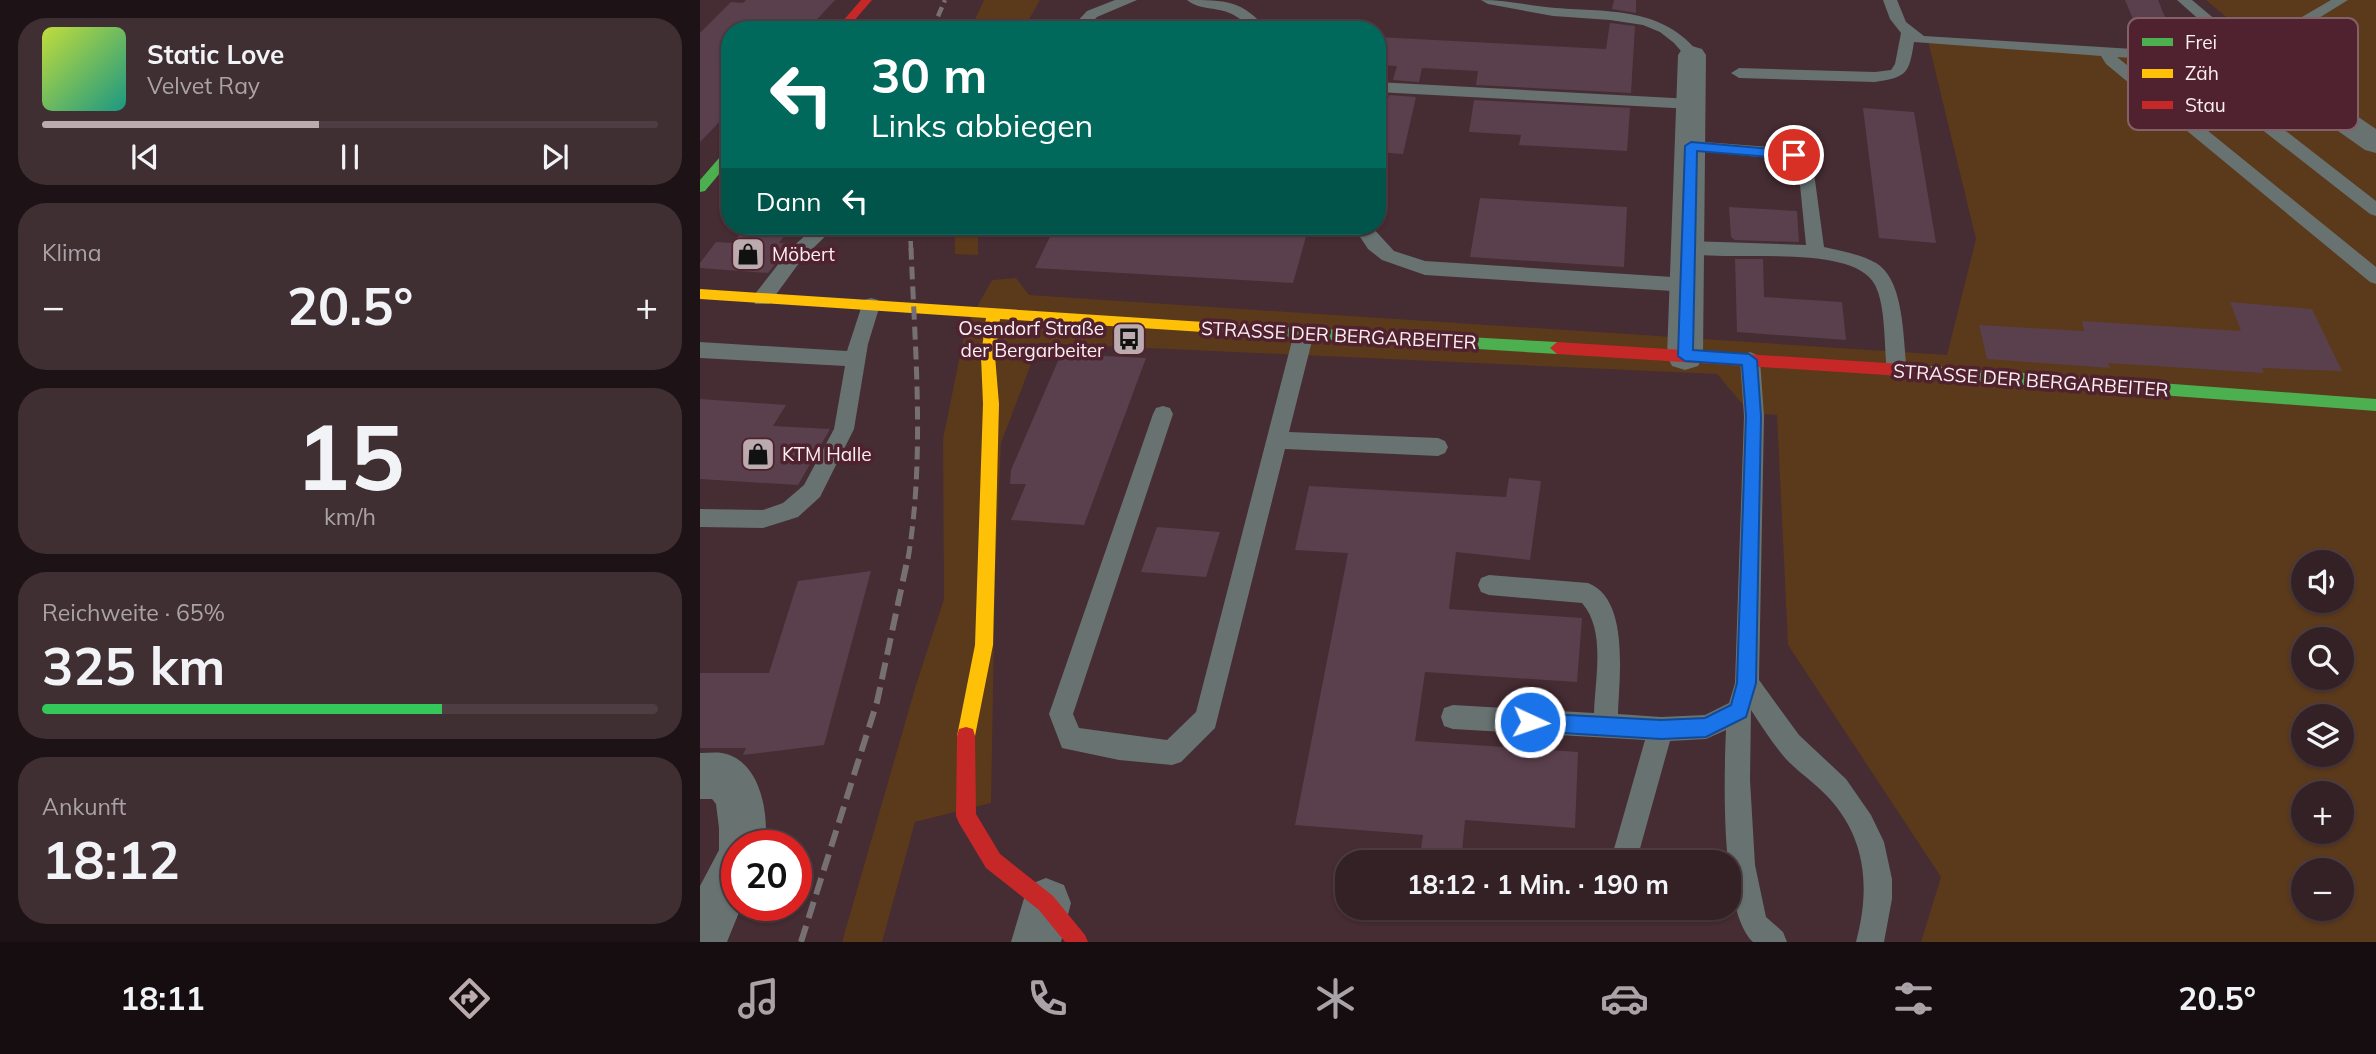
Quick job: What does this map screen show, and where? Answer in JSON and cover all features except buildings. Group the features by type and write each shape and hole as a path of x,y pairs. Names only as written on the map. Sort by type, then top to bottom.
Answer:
{"street":[{"path":"848,21 867,0"},
{"path":"1685,356 1692,55"},
{"path":"2357,130 2376,143"},
{"path":"700,188 721,164"},
{"name":"STRASSE DER BERGARBEITER","path":"700,295 1749,360 2376,405"},
{"path":"993,315 988,356 991,404 984,645 964,744 966,817 993,861 1041,922 1078,942"},
{"path":"700,776 723,776 738,794 743,830"},
{"path":"706,922 721,894"}],"lane":[{"path":"1084,21 1103,9 1130,0"},
{"path":"1194,0 1226,2 1242,8 1253,21"},
{"path":"1488,0 1551,12 1633,17 1683,40 1692,55"},
{"path":"1890,0 1899,23 1909,34 1921,40 2128,54"},
{"path":"2184,0 2204,18"},
{"path":"2311,18 2341,0"},
{"path":"1739,73 1875,77 1896,74 1903,65 1909,34"},
{"path":"2107,52 2111,61 2128,75"},
{"path":"1386,87 1692,104"},
{"path":"2196,130 2376,277"},
{"path":"2272,130 2376,210"},
{"path":"1691,146 1787,154 1803,159 1806,162 1815,251"},
{"path":"762,299 796,254 817,235"},
{"path":"1368,235 1394,262 1425,268 1688,285"},
{"path":"1689,247 1815,251 1868,264 1883,279 1897,371"},
{"path":"700,518 763,519 790,510 812,491 844,429 858,344 871,305"},
{"path":"1163,414 1061,714 1071,739 1119,748 1172,753 1206,719 1304,332"},
{"path":"700,350 856,359"},
{"path":"1749,360 1754,416 1746,683 1739,711 1737,779 1742,865 1755,924 1773,942"},
{"path":"1276,440 1438,447"},
{"path":"1489,585 1588,593 1601,608 1608,640 1606,726"},
{"path":"1746,683 1791,746 1836,788 1866,830 1880,869 1878,916 1870,942"},
{"path":"1453,717 1661,729 1706,727 1739,711"},
{"path":"1627,850 1661,729"}],"shaded area":[{"path":"984,0 1040,0 1028,21 974,21"},
{"path":"2206,0 2376,0 2376,942 1921,942 1941,877 1788,645 1777,415 1750,413 1717,374 1039,343 1001,443 995,579 991,803 915,822 882,942 842,942 916,685 944,599 943,439 966,326 992,280 1016,278 1029,295 1947,355 1976,239 1927,37 2128,49 2128,130 2358,130 2358,18 2227,18"},
{"path":"955,235 978,235 978,255 955,254"}],"railway":[{"path":"936,21 945,0"},
{"path":"910,235 911,250"},
{"path":"908,559 917,443 911,248"},
{"path":"801,942 877,702 908,557"}],"traffic: fast":[{"path":"700,188 721,164"},
{"path":"1250,330 1557,348"},
{"path":"1917,371 2376,405"}],"traffic: slow":[{"path":"700,294 1250,330"},
{"path":"966,736 984,645 991,404 988,356 993,315"}],"traffic: jam":[{"path":"848,21 867,0"},
{"path":"1557,348 1917,371"},
{"path":"966,736 966,816 993,861 1046,903 1078,942"}],"place":[{"name":"Möbert","path":"748,254"},
{"name":"Osendorf Straße der Bergarbeiter","path":"1129,339"},
{"name":"KTM Halle","path":"758,454"}],"route":[{"path":"1530,722 1661,729 1706,727 1739,711 1746,683 1754,416 1749,360 1685,356 1691,146 1794,155"}]}
